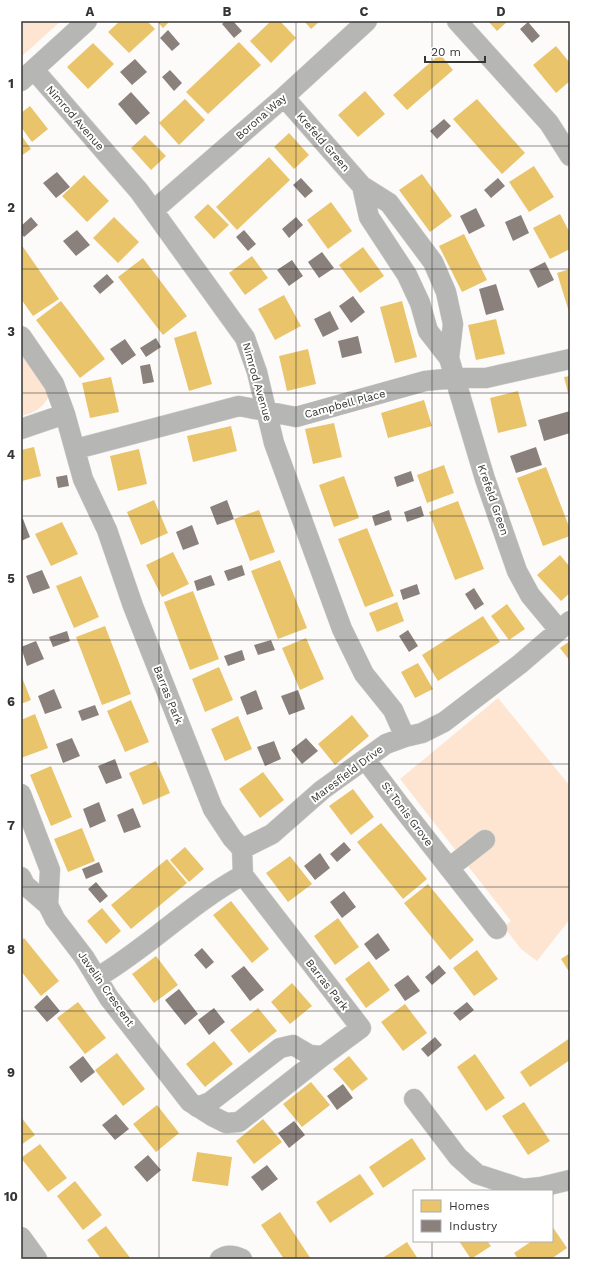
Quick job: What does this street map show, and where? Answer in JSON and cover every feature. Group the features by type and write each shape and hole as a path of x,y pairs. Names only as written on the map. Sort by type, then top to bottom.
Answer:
{"street":[{"path":"28,76 87,21"},
{"name":"Borona Way","path":"154,210 284,97 367,21"},
{"path":"457,21 549,122 570,156"},
{"name":"Nimrod Avenue","path":"28,76 154,210 245,338 257,372 274,443 342,629 364,674 393,710 405,736"},
{"name":"Krefeld Green","path":"284,97 362,186 389,203 433,262 446,292 453,324 449,358"},
{"name":"Krefeld Green","path":"362,186 369,217 407,275 420,303 428,331 449,358 485,479 517,571 530,594 564,625"},
{"name":"Barras Park","path":"21,336 54,384 65,414 84,479 107,530 133,606 213,808 242,848"},
{"name":"Campbell Place","path":"76,449 239,406 296,417 425,381 455,378 486,378 570,358"},
{"path":"21,429 65,414"},
{"name":"Maresfield Drive","path":"242,848 272,834 322,790 386,744 405,736 422,733 444,722 520,664 564,625"},
{"name":"St Tonis Grove","path":"366,759 497,929"},
{"path":"21,794 50,870 48,905"},
{"path":"449,868 485,840"},
{"path":"98,977 121,964 174,922 243,875 242,848"},
{"name":"Barras Park","path":"243,875 361,1028"},
{"name":"Javelin Crescent","path":"21,877 25,885 48,905 55,919 98,977 114,1004 190,1102 226,1123 239,1122 361,1028"},
{"path":"197,1107 210,1102 280,1048 293,1045 310,1055 323,1056"},
{"path":"414,1099 458,1157 477,1174 523,1189 541,1188 570,1180"},
{"path":"220,1259 225,1256 235,1256 242,1259"}],"shaded area":[{"path":"21,21 61,21 21,57"},
{"path":"21,355 44,383 49,395 41,407 21,416"},
{"path":"498,698 570,786 570,919 537,961 521,949 504,927 511,921 400,779"}],"building: Homes":[{"path":"120,21 147,21 155,29 129,53 108,32"},
{"path":"157,21 170,21 163,28"},
{"path":"271,21 280,21 296,38 271,63 250,41"},
{"path":"304,21 320,21 311,29"},
{"path":"488,21 508,21 497,31"},
{"path":"239,42 261,65 208,114 186,92"},
{"path":"93,43 114,64 88,89 67,67"},
{"path":"556,46 570,63 570,81 556,93 533,65"},
{"path":"440,54 453,70 407,110 393,95"},
{"path":"365,91 385,114 358,137 338,115"},
{"path":"185,99 205,120 179,145 159,123"},
{"path":"477,99 525,153 502,174 453,119"},
{"path":"30,106 48,129 32,142 21,127 21,113"},
{"path":"289,133 309,155 294,169 274,147"},
{"path":"21,135 31,149 21,156"},
{"path":"145,135 166,156 151,170 131,148"},
{"path":"269,157 290,180 237,230 216,207"},
{"path":"534,166 554,197 529,212 509,182"},
{"path":"422,174 452,216 430,232 399,190"},
{"path":"84,175 109,201 87,222 62,196"},
{"path":"331,202 352,231 328,249 307,220"},
{"path":"208,204 229,225 214,239 194,217"},
{"path":"560,214 570,233 570,249 550,259 533,228"},
{"path":"114,217 139,242 118,263 93,238"},
{"path":"464,234 487,280 462,292 439,246"},
{"path":"21,244 59,299 33,316 21,299"},
{"path":"363,247 384,276 360,293 339,265"},
{"path":"252,256 268,278 245,295 229,273"},
{"path":"143,258 187,316 163,335 118,277"},
{"path":"570,269 570,315 557,273"},
{"path":"284,295 301,326 275,340 258,309"},
{"path":"61,301 105,359 80,378 36,320"},
{"path":"402,301 417,357 395,363 380,307"},
{"path":"496,319 505,354 476,360 468,325"},
{"path":"196,331 212,384 189,391 174,338"},
{"path":"308,349 316,384 287,391 279,356"},
{"path":"570,376 570,397 569,397 564,377"},
{"path":"111,377 119,412 90,418 82,383"},
{"path":"518,391 527,426 498,433 490,398"},
{"path":"424,400 432,426 388,438 381,413"},
{"path":"334,423 342,457 313,464 305,429"},
{"path":"231,426 237,451 193,462 187,436"},
{"path":"34,447 41,476 22,481 21,450"},
{"path":"139,449 147,484 118,491 110,456"},
{"path":"444,465 454,493 427,503 417,475"},
{"path":"546,467 570,529 570,536 543,546 517,478"},
{"path":"344,476 359,518 334,527 319,485"},
{"path":"154,500 168,533 141,545 127,512"},
{"path":"458,501 484,569 455,580 429,512"},
{"path":"259,510 275,552 250,561 234,519"},
{"path":"62,522 78,554 51,566 35,534"},
{"path":"367,528 394,596 365,607 338,539"},
{"path":"173,552 189,584 162,597 146,565"},
{"path":"560,555 570,567 570,593 561,601 537,575"},
{"path":"280,560 307,628 278,639 251,571"},
{"path":"81,576 99,617 74,628 56,586"},
{"path":"193,591 219,659 190,670 164,602"},
{"path":"397,602 404,621 377,632 369,613"},
{"path":"507,604 525,629 509,640 491,616"},
{"path":"483,616 500,642 438,681 422,655"},
{"path":"105,626 131,694 102,705 76,637"},
{"path":"306,638 324,679 300,690 282,648"},
{"path":"570,641 570,661 560,648"},
{"path":"418,663 433,689 415,698 401,672"},
{"path":"219,667 233,700 205,712 192,679"},
{"path":"21,675 31,700 21,704"},
{"path":"131,700 149,742 125,752 107,711"},
{"path":"35,714 48,748 21,758 21,720"},
{"path":"352,715 369,736 335,765 318,744"},
{"path":"238,716 252,749 225,761 211,729"},
{"path":"156,761 170,793 143,805 129,773"},
{"path":"51,766 72,817 51,826 30,775"},
{"path":"263,772 284,800 260,818 239,789"},
{"path":"353,789 374,817 351,835 329,806"},
{"path":"381,823 427,879 403,899 357,842"},
{"path":"82,828 95,861 68,872 54,839"},
{"path":"185,847 204,869 189,882 170,860"},
{"path":"290,856 312,884 288,902 266,873"},
{"path":"167,859 187,883 131,929 111,905"},
{"path":"428,884 474,940 450,960 404,903"},
{"path":"231,901 269,949 252,963 213,915"},
{"path":"102,908 121,931 106,944 87,921"},
{"path":"338,918 359,947 335,965 314,936"},
{"path":"24,938 59,981 41,996 21,971 21,941"},
{"path":"477,950 498,979 474,996 453,968"},
{"path":"570,953 570,973 561,959"},
{"path":"156,956 178,985 154,1003 132,974"},
{"path":"369,961 390,990 366,1008 345,979"},
{"path":"292,983 312,1006 290,1024 271,1002"},
{"path":"78,1002 106,1038 85,1054 57,1018"},
{"path":"405,1004 427,1033 403,1051 381,1022"},
{"path":"258,1008 277,1031 249,1053 230,1030"},
{"path":"570,1038 570,1060 530,1087 520,1072"},
{"path":"214,1041 233,1064 205,1087 186,1064"},
{"path":"117,1053 145,1089 123,1106 95,1070"},
{"path":"475,1054 505,1098 486,1111 457,1067"},
{"path":"349,1056 368,1079 352,1091 333,1069"},
{"path":"311,1082 330,1105 302,1127 283,1104"},
{"path":"524,1102 550,1141 528,1155 502,1116"},
{"path":"157,1105 179,1133 156,1152 133,1124"},
{"path":"21,1117 35,1135 21,1145"},
{"path":"263,1119 282,1142 254,1164 236,1141"},
{"path":"412,1138 426,1159 383,1188 369,1167"},
{"path":"40,1144 67,1178 48,1192 21,1158"},
{"path":"197,1152 232,1157 228,1186 192,1181"},
{"path":"360,1174 374,1194 330,1223 316,1202"},
{"path":"75,1181 102,1215 83,1230 57,1196"},
{"path":"280,1212 311,1259 284,1259 261,1225"},
{"path":"106,1226 131,1259 101,1259 87,1240"},
{"path":"553,1227 567,1248 551,1259 518,1259 514,1253 530,1242 553,1242"},
{"path":"407,1242 418,1259 381,1259"},
{"path":"460,1242 488,1242 491,1246 471,1259"}],"building: Industry":[{"path":"225,21 233,21 242,31 234,38 222,24"},
{"path":"528,22 540,36 532,43 520,29"},
{"path":"168,30 180,44 172,51 160,38"},
{"path":"135,59 147,72 132,85 120,72"},
{"path":"170,70 182,83 174,91 162,77"},
{"path":"131,92 150,113 136,125 118,104"},
{"path":"444,119 451,126 437,139 430,131"},
{"path":"57,172 70,187 56,198 43,183"},
{"path":"301,178 313,191 305,198 293,185"},
{"path":"498,178 505,186 491,198 484,190"},
{"path":"476,208 485,226 469,234 460,216"},
{"path":"521,215 529,233 513,241 505,222"},
{"path":"31,217 38,225 24,237 21,233 21,226"},
{"path":"296,217 303,225 289,238 282,229"},
{"path":"77,230 90,245 76,256 63,241"},
{"path":"244,230 256,244 248,251 236,237"},
{"path":"322,252 334,268 319,278 308,262"},
{"path":"292,260 303,276 289,286 277,270"},
{"path":"545,262 554,280 538,288 529,270"},
{"path":"107,274 114,282 100,294 93,286"},
{"path":"496,284 504,310 486,315 479,289"},
{"path":"353,296 365,312 351,323 339,306"},
{"path":"330,311 339,329 323,337 314,319"},
{"path":"358,336 362,353 342,358 338,341"},
{"path":"156,338 161,347 146,357 140,348"},
{"path":"125,339 136,355 122,365 110,349"},
{"path":"150,364 154,382 143,384 140,366"},
{"path":"570,411 570,433 544,441 538,420"},
{"path":"536,447 542,465 516,473 510,456"},
{"path":"411,471 414,481 397,487 394,477"},
{"path":"67,475 69,486 58,488 56,477"},
{"path":"227,500 234,519 217,525 210,507"},
{"path":"421,506 424,516 407,522 404,512"},
{"path":"389,510 392,520 375,526 372,516"},
{"path":"21,519 23,519 30,537 21,541"},
{"path":"192,525 199,544 183,550 176,532"},
{"path":"242,565 245,575 228,581 224,571"},
{"path":"42,570 50,588 33,594 26,576"},
{"path":"211,575 215,585 197,591 194,581"},
{"path":"417,584 420,594 403,600 400,590"},
{"path":"474,588 484,604 475,610 465,594"},
{"path":"408,630 418,646 409,652 399,636"},
{"path":"67,631 70,641 53,647 49,637"},
{"path":"271,640 275,650 258,655 254,645"},
{"path":"36,641 44,659 27,666 21,647"},
{"path":"242,650 245,660 228,666 224,656"},
{"path":"54,689 62,708 45,714 38,696"},
{"path":"256,690 263,709 247,715 240,697"},
{"path":"298,690 305,709 289,715 281,696"},
{"path":"95,705 99,715 82,721 78,711"},
{"path":"72,738 80,756 63,763 56,744"},
{"path":"306,738 318,751 302,764 291,750"},
{"path":"274,741 281,759 265,766 257,747"},
{"path":"115,759 122,778 106,784 98,766"},
{"path":"99,802 106,821 90,828 83,809"},
{"path":"133,808 141,827 124,833 117,815"},
{"path":"344,842 351,850 337,862 330,854"},
{"path":"320,853 330,868 315,880 304,866"},
{"path":"99,862 103,872 86,879 82,869"},
{"path":"96,882 108,896 100,903 88,889"},
{"path":"344,891 356,907 342,918 330,902"},
{"path":"378,933 390,950 376,960 364,944"},
{"path":"202,948 214,962 206,969 194,955"},
{"path":"439,965 446,973 432,985 425,977"},
{"path":"244,966 264,990 250,1001 231,976"},
{"path":"408,975 420,991 405,1001 394,985"},
{"path":"179,989 198,1014 185,1025 165,1000"},
{"path":"47,995 60,1011 47,1022 34,1007"},
{"path":"467,1002 474,1010 460,1021 453,1013"},
{"path":"214,1008 225,1022 209,1035 198,1020"},
{"path":"435,1037 442,1045 428,1057 421,1049"},
{"path":"83,1056 95,1072 81,1083 69,1067"},
{"path":"343,1084 353,1098 337,1110 327,1096"},
{"path":"116,1114 129,1129 115,1140 102,1125"},
{"path":"294,1121 305,1135 289,1148 278,1133"},
{"path":"148,1155 161,1170 147,1182 134,1167"},
{"path":"267,1165 278,1179 262,1191 251,1177"}]}
